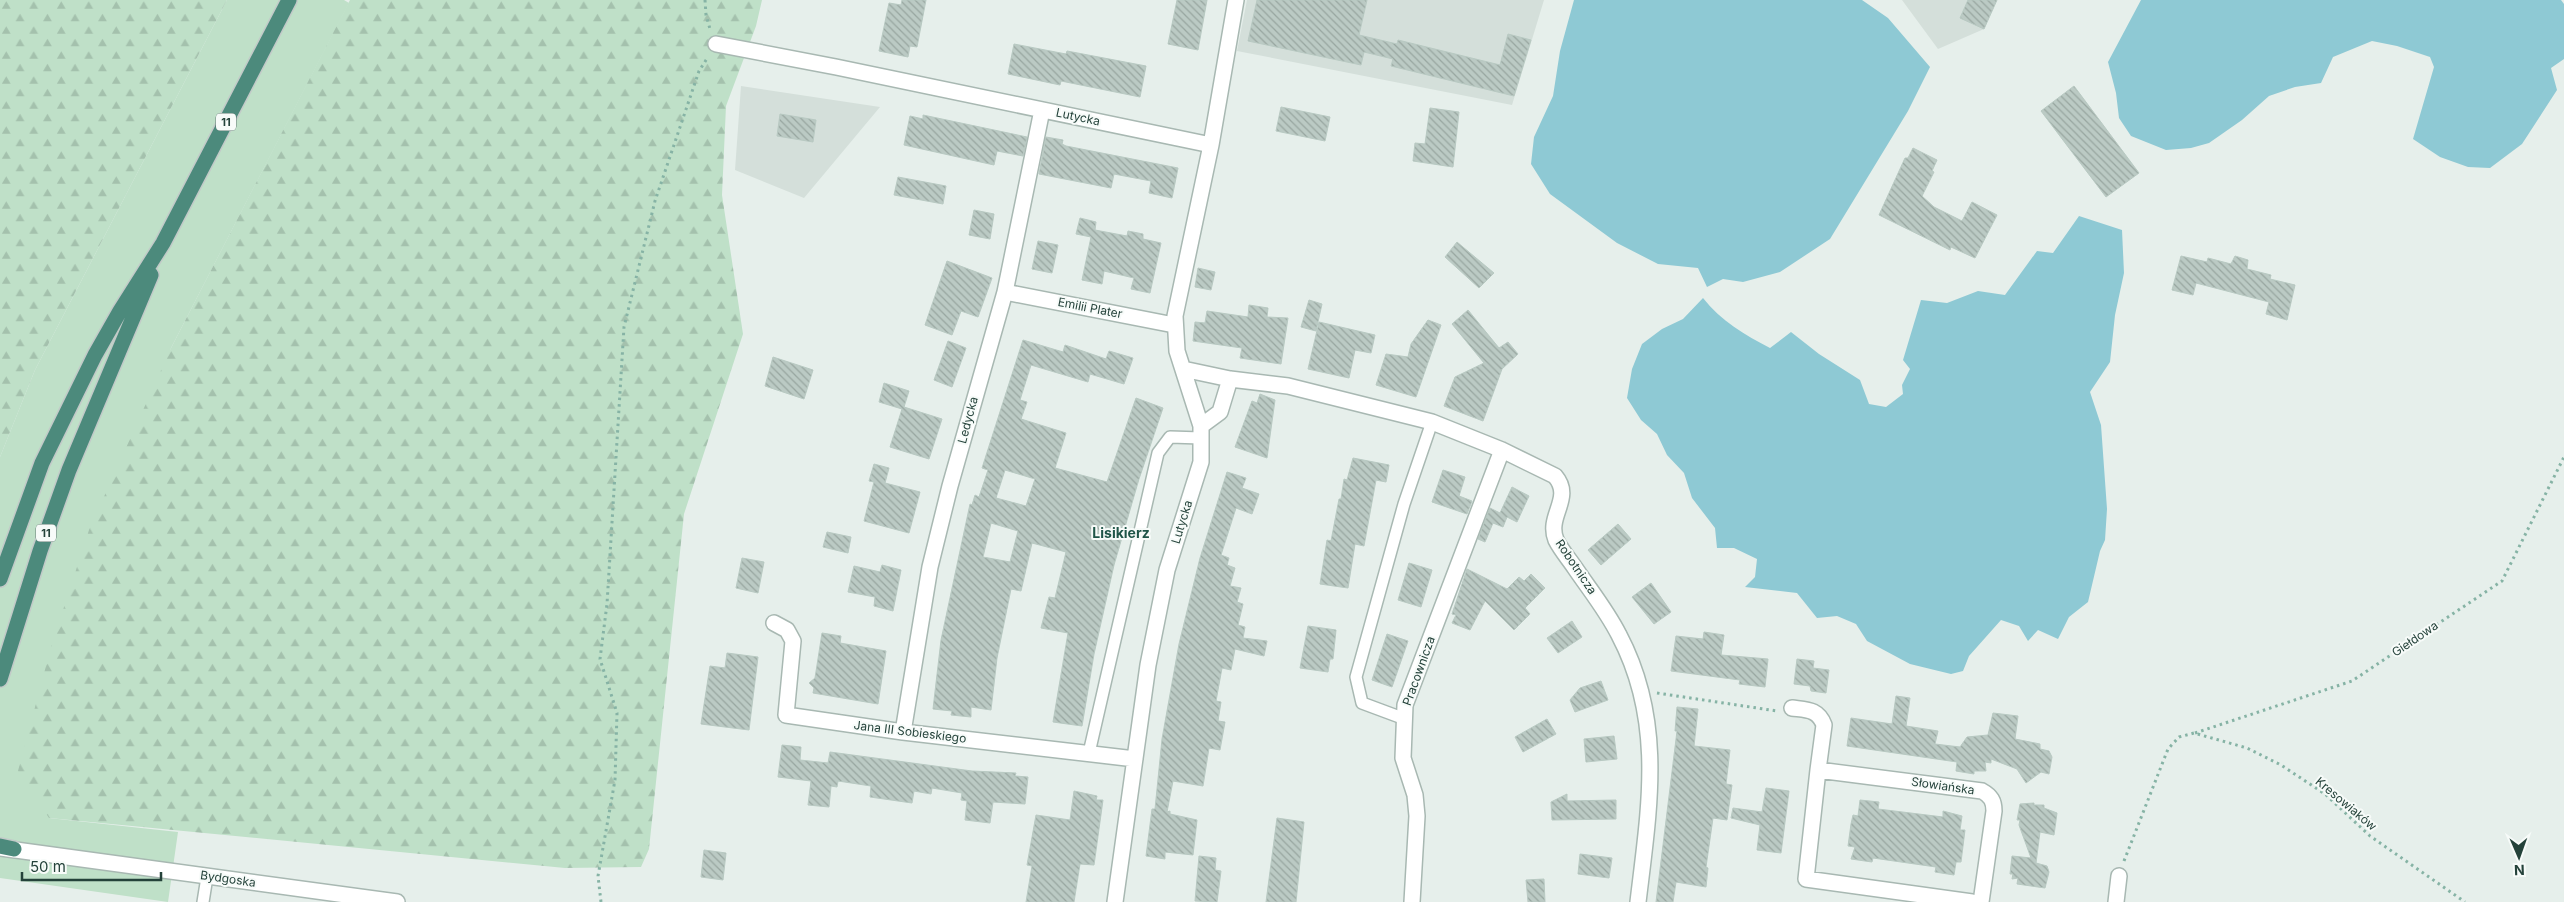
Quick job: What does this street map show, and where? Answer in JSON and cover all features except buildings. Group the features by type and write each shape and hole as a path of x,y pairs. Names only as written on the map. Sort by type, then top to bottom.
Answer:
{"highway":[{"name":"11","path":"0,579 42,463 120,311 163,243 289,0"},
{"name":"11","path":"0,679 31,579 69,470 163,243"}],"street":[{"name":"Lutycka","path":"1115,902 1148,666 1167,570 1201,462 1201,432 1176,344 1174,324 1211,145 1236,0"},
{"name":"Lutycka","path":"716,44 1211,145"},
{"name":"Ledycka","path":"903,732 930,568 950,486 1005,292 1042,110"},
{"name":"Emilii Plater","path":"1005,292 1174,324"},
{"name":"Robotnicza","path":"1183,369 1230,379 1288,386 1432,422 1502,450 1555,476 1560,481 1563,494 1553,525 1556,539 1620,635 1642,695 1649,730 1652,780 1638,902"},
{"path":"1201,432 1220,412 1230,379"},
{"name":"Pracownicza","path":"1412,902 1417,816 1415,796 1403,758 1405,705 1502,450"},
{"name":"Jana III Sobieskiego","path":"774,623 787,630 793,642 786,715 903,732 1135,759"},
{"path":"1792,708 1814,710 1822,719 1824,725 1806,879 1972,902"},
{"name":"Słowiańska","path":"1818,770 1982,791 1988,794 1994,805 1994,811 1981,902"},
{"name":"Bydgoska","path":"5,847 397,902"},
{"path":"2116,902 2119,876"}],"lane":[{"path":"1405,719 1362,703 1356,677 1404,504 1432,422"},
{"path":"1089,753 1158,453 1170,437 1201,432"},
{"path":"203,902 207,876"}],"path":[{"path":"601,902 598,876 615,780 618,713 600,659 608,594 624,327 655,201 699,70 716,44 706,15 705,0"},
{"name":"Giełdowa","path":"2194,733 2352,681 2502,580 2564,457"},
{"path":"1642,695 1660,693 1788,713 1792,708"},
{"path":"2119,876 2168,749 2180,737 2194,733"},
{"name":"Kresowiaków","path":"2194,733 2247,748 2282,765 2325,794 2370,836 2465,902"}],"shaded area":[{"path":"1247,0 1544,0 1512,105 1237,51"},
{"path":"1902,0 1997,0 1984,29 1938,49"},
{"path":"741,86 880,107 804,198 735,170"}],"green space":[{"path":"0,0 227,0 35,370 0,457"},
{"path":"227,0 344,0 349,3 171,348 49,818 178,832 168,902 0,878 0,457 35,370"},
{"path":"350,0 762,0 756,26 726,106 722,195 743,334 684,514 649,849 641,867 565,868 49,818 18,771 51,647 89,530 171,348"}],"water":[{"path":"1574,0 1862,0 1888,18 1930,67 1908,111 1830,239 1780,272 1743,282 1723,279 1707,287 1698,268 1658,264 1617,243 1550,194 1531,164 1534,137 1553,96 1560,51"},
{"path":"2141,0 2561,0 2564,4 2564,59 2551,68 2557,90 2522,144 2490,168 2468,167 2440,157 2413,139 2434,67 2430,57 2397,46 2372,41 2333,57 2321,83 2295,87 2269,96 2242,120 2209,143 2191,148 2166,150 2131,136 2119,118 2116,93 2108,62"},
{"path":"2079,216 2122,230 2124,273 2115,315 2110,362 2090,392 2101,425 2107,509 2105,540 2100,551 2088,602 2069,617 2058,639 2038,630 2028,641 2019,626 2001,620 1969,656 1963,671 1951,674 1910,664 1867,641 1856,624 1837,616 1817,618 1797,593 1745,587 1755,577 1757,559 1734,548 1717,548 1715,528 1692,498 1684,473 1667,455 1657,434 1641,420 1627,398 1632,369 1642,344 1662,329 1683,319 1703,298 1734,327 1770,348 1791,332 1819,354 1860,380 1869,404 1886,407 1903,394 1902,385 1910,369 1903,360 1921,300 1947,303 1978,291 2005,295 2037,251 2053,253"}],"district":[{"name":"Lisikierz","path":"1121,533"}]}
